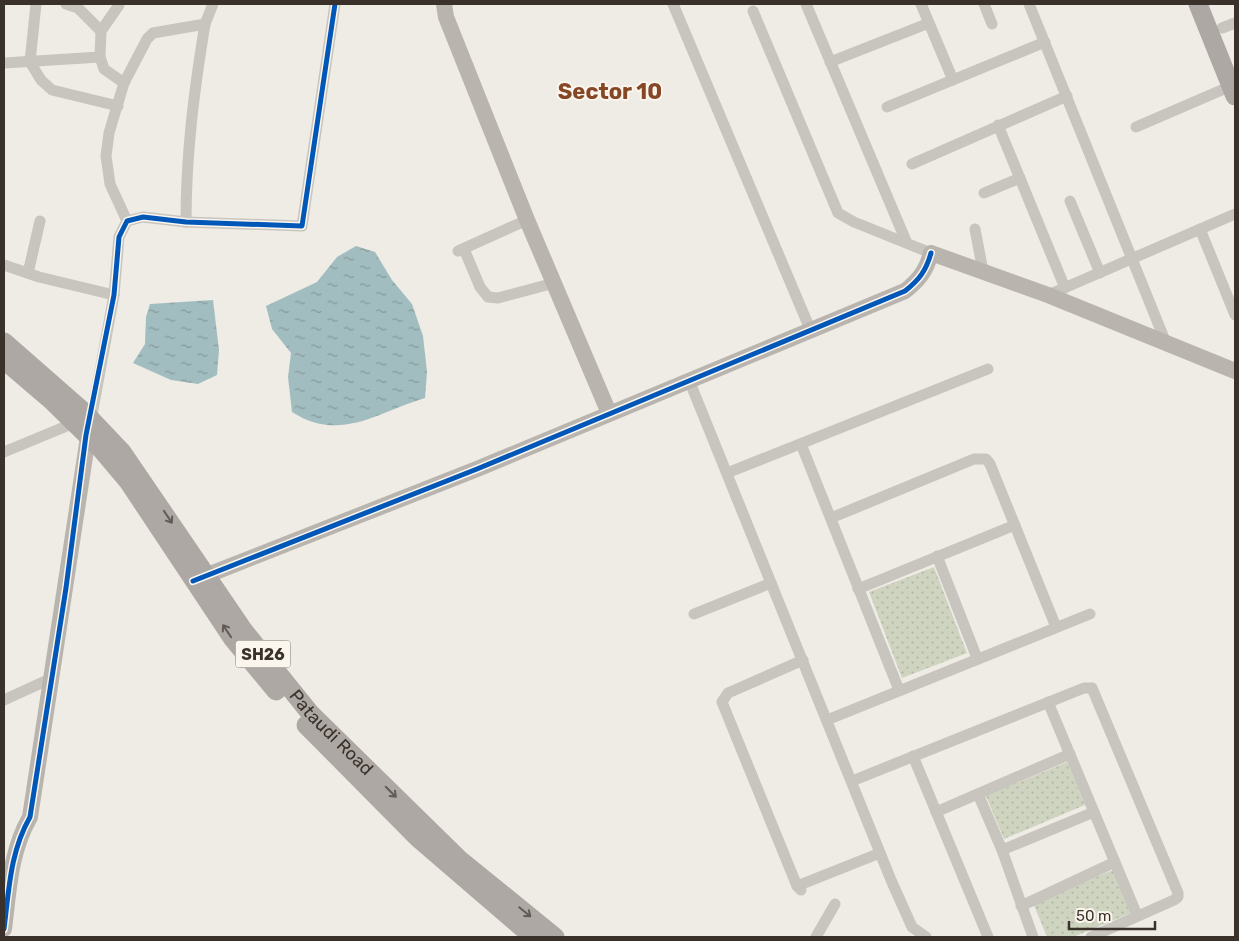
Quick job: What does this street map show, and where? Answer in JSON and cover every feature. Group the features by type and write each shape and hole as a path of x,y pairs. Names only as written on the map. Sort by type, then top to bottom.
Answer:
{"main road":[{"path":"1198,4 1233,91"},
{"path":"1211,4 1228,26 1235,64"},
{"name":"SH26","path":"5,351 84,426 128,481 200,578 233,639 329,750 418,838 498,899 555,937"},
{"name":"SH26","path":"498,899 533,937"}],"street":[{"path":"36,4 30,62 41,80 52,90 118,106"},
{"path":"66,4 78,8 101,31"},
{"path":"186,222 186,165 194,89 206,24 213,4"},
{"path":"4,929 12,859 19,837 30,817 52,678 84,426 114,295 119,237 127,221 143,217 186,222 302,226 335,4"},
{"path":"445,4 446,17 527,220 609,413"},
{"path":"673,4 810,329"},
{"path":"806,4 906,241"},
{"path":"920,4 952,80"},
{"path":"984,4 992,24"},
{"path":"1029,4 1166,343"},
{"path":"119,5 101,31 100,58 104,69 124,83"},
{"path":"753,11 838,213 854,222 906,241 931,254 1048,295 1235,371"},
{"path":"830,62 929,23"},
{"path":"127,221 107,172 107,144 124,83 147,38 153,33 206,24"},
{"path":"887,107 1045,42"},
{"path":"4,63 100,58"},
{"path":"1136,127 1233,91"},
{"path":"912,164 1067,96"},
{"path":"998,125 1064,288"},
{"path":"984,193 1020,178"},
{"path":"1070,201 1100,273"},
{"path":"1048,295 1235,214"},
{"path":"527,220 460,250 480,287 488,297 498,298 554,283"},
{"path":"28,273 40,221"},
{"path":"975,229 983,271"},
{"path":"1200,229 1235,315"},
{"path":"200,578 477,469 905,291 918,281 926,270 931,254"},
{"path":"4,265 114,295"},
{"path":"726,473 988,369"},
{"path":"689,380 880,853 912,927 926,937"},
{"path":"4,452 84,426"},
{"path":"801,444 899,690"},
{"path":"831,518 980,458 986,459 990,464 1016,525 1056,627"},
{"path":"858,589 1016,525"},
{"path":"937,556 977,658"},
{"path":"694,614 771,583"},
{"path":"827,720 1090,614"},
{"path":"803,660 728,693 722,702 799,888 880,853"},
{"path":"4,700 52,678"},
{"path":"852,781 1088,687 1094,691 1174,880 1178,897 1091,937"},
{"path":"1048,702 1137,915"},
{"path":"936,812 1070,754"},
{"path":"913,756 988,937"},
{"path":"978,794 1002,850 1033,937"},
{"path":"1002,850 1094,812"},
{"path":"1021,906 1115,862"},
{"path":"816,937 835,904"}],"green space":[{"path":"934,567 967,653 902,678 869,592"},
{"path":"1067,762 1085,805 1004,839 986,796"},
{"path":"1113,870 1131,913 1073,937 1047,937 1033,903"}],"water":[{"path":"356,246 375,252 392,280 412,304 423,336 427,372 425,398 359,422 343,425 326,425 310,421 292,412 288,377 291,353 272,329 266,306 317,282 337,257"},
{"path":"213,300 219,350 217,375 198,384 171,380 133,363 145,344 146,317 150,304"}],"cycle path":[{"path":"4,929 14,858 23,830 30,817 66,588 86,435 114,295 119,237 127,221 143,217 186,222 302,226 335,4"},
{"path":"193,581 477,469 905,291 921,275 931,253"}],"district":[{"name":"Sector 10","path":"610,91"}]}
